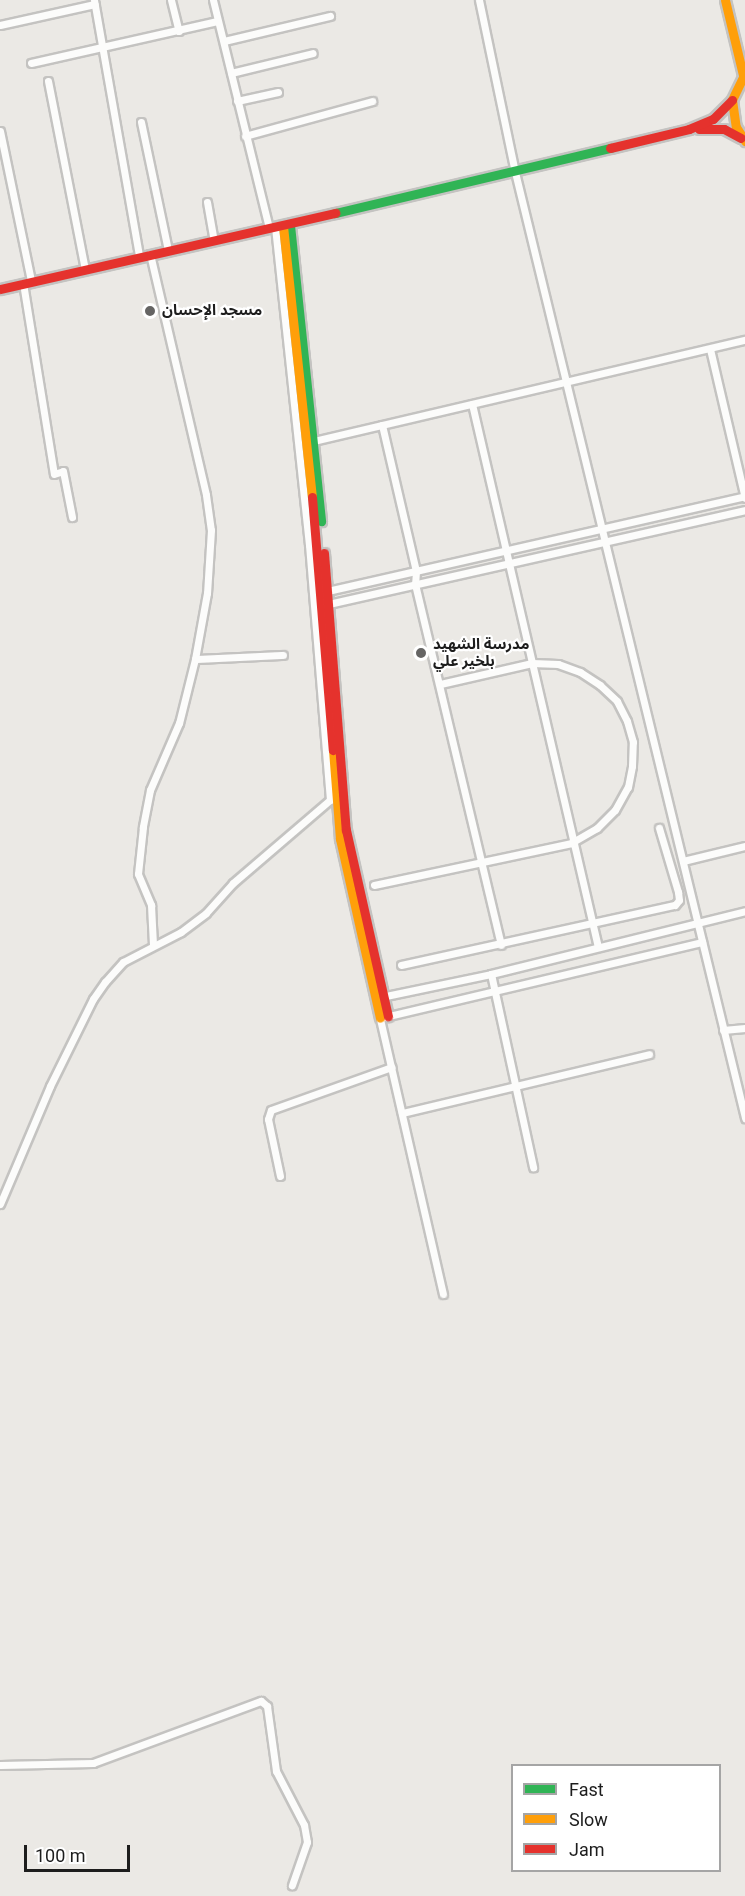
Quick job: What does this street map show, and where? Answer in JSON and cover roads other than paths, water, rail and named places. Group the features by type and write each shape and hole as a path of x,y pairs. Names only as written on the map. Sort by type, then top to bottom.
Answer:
{"main road":[{"path":"0,289 515,172 689,129 713,118 732,100 744,74 725,0"},
{"path":"732,100 734,121 744,140"},
{"path":"689,129 724,129 744,140"},
{"path":"279,226 310,442 346,830 384,1017"}],"street":[{"path":"171,0 179,31"},
{"path":"0,1204 50,1086 93,999 123,962 181,932 206,913 233,882 330,800 279,226 245,136 213,0"},
{"path":"479,0 515,172 745,1118"},
{"path":"0,26 95,2 139,256"},
{"path":"224,41 330,16"},
{"path":"31,63 217,21"},
{"path":"231,73 313,53"},
{"path":"48,81 85,269"},
{"path":"237,101 278,92"},
{"path":"245,136 372,101"},
{"path":"141,122 168,250"},
{"path":"0,131 27,282 54,474 63,471 72,516"},
{"path":"207,202 214,240"},
{"path":"150,254 206,495 211,530 207,593 195,659 178,723 150,790 143,827 138,874 151,905 153,945"},
{"path":"310,442 745,340"},
{"path":"324,591 745,496 710,349"},
{"path":"472,404 598,947"},
{"path":"382,425 416,571 415,585 501,945"},
{"path":"325,605 745,510"},
{"path":"195,659 283,656"},
{"path":"374,885 574,842 597,828 615,810 627,787 632,766 633,742 627,721 616,701 600,685 580,672 558,664 532,663 440,684"},
{"path":"401,965 593,925 675,905 679,900 659,828"},
{"path":"683,861 745,846"},
{"path":"380,998 491,974 745,910"},
{"path":"443,1294 392,1067 384,1017 702,942"},
{"path":"491,974 533,1167"},
{"path":"723,1030 745,1028"},
{"path":"402,1113 649,1054"},
{"path":"280,1176 268,1119 273,1107 392,1067"},
{"path":"0,1765 93,1762 261,1701 267,1706 276,1771 304,1825 307,1842 292,1886"}],"place":[{"name":"مسجد الإحسان","path":"150,311"},
{"name":"مدرسة الشهيد بلخير علي","path":"421,653"}]}
